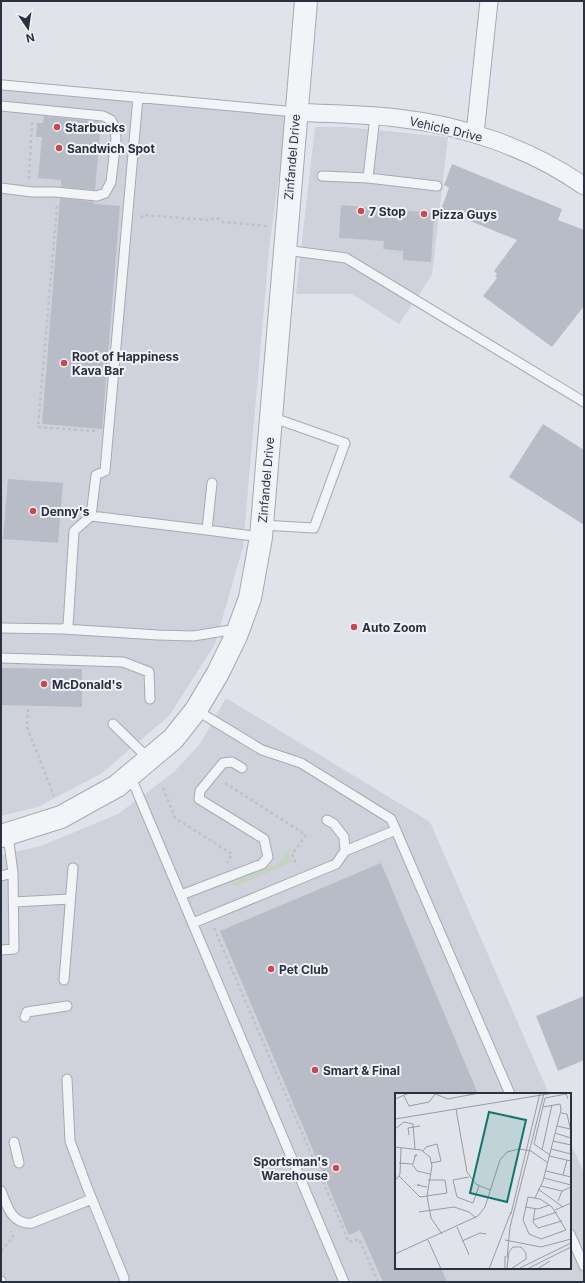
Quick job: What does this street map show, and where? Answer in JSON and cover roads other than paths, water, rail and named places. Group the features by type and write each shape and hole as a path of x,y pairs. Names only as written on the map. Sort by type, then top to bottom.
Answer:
{"street":[{"name":"Zinfandel Drive","path":"4,836 61,817 117,786 173,739 196,710 218,673 239,628 250,598 261,531 306,1"},
{"path":"475,134 489,1"},
{"name":"Vehicle Drive","path":"296,112 396,118 425,122 475,134 496,141 537,159 584,186"}],"lane":[{"path":"3,85 296,112"},
{"path":"63,628 68,626 74,531 91,516 96,475 105,471 138,97"},
{"path":"1,106 103,116 111,120 115,128 116,139 112,182 105,193 97,196 32,192 1,188"},
{"path":"368,178 375,116"},
{"path":"322,176 368,178 437,186"},
{"path":"284,250 346,258 584,402"},
{"path":"91,516 207,530 261,531 314,528 345,443 271,417"},
{"path":"207,530 212,483"},
{"path":"1,628 63,628 193,636 239,628"},
{"path":"1,658 123,662 150,672 150,699"},
{"path":"196,710 262,750 300,763 391,819 510,1093"},
{"path":"113,724 149,759"},
{"path":"181,896 262,864 268,857 264,839 199,799 200,791 223,763 232,762 242,768"},
{"path":"130,775 344,1282"},
{"path":"327,820 334,824 344,837 345,852"},
{"path":"193,924 336,864 345,852 396,830"},
{"path":"1,950 14,949 14,873 4,836"},
{"path":"64,980 73,868"},
{"path":"1,876 14,873"},
{"path":"14,902 70,900"},
{"path":"25,1017 28,1012 67,1006"},
{"path":"67,1079 70,1141 124,1278"},
{"path":"14,1142 19,1163"},
{"path":"1,1191 8,1210 15,1219 24,1224 32,1223 92,1199"},
{"path":"571,1236 584,1266"}],"place":[{"name":"Starbucks","path":"57,127"},
{"name":"Sandwich Spot","path":"59,148"},
{"name":"7 Stop","path":"361,211"},
{"name":"Pizza Guys","path":"424,214"},
{"name":"Root of Happiness Kava Bar","path":"64,363"},
{"name":"Denny's","path":"33,511"},
{"name":"Auto Zoom","path":"354,627"},
{"name":"McDonald's","path":"44,684"},
{"name":"Pet Club","path":"271,969"},
{"name":"Smart & Final","path":"315,1070"},
{"name":"Sportsman's Warehouse","path":"336,1168"}]}
